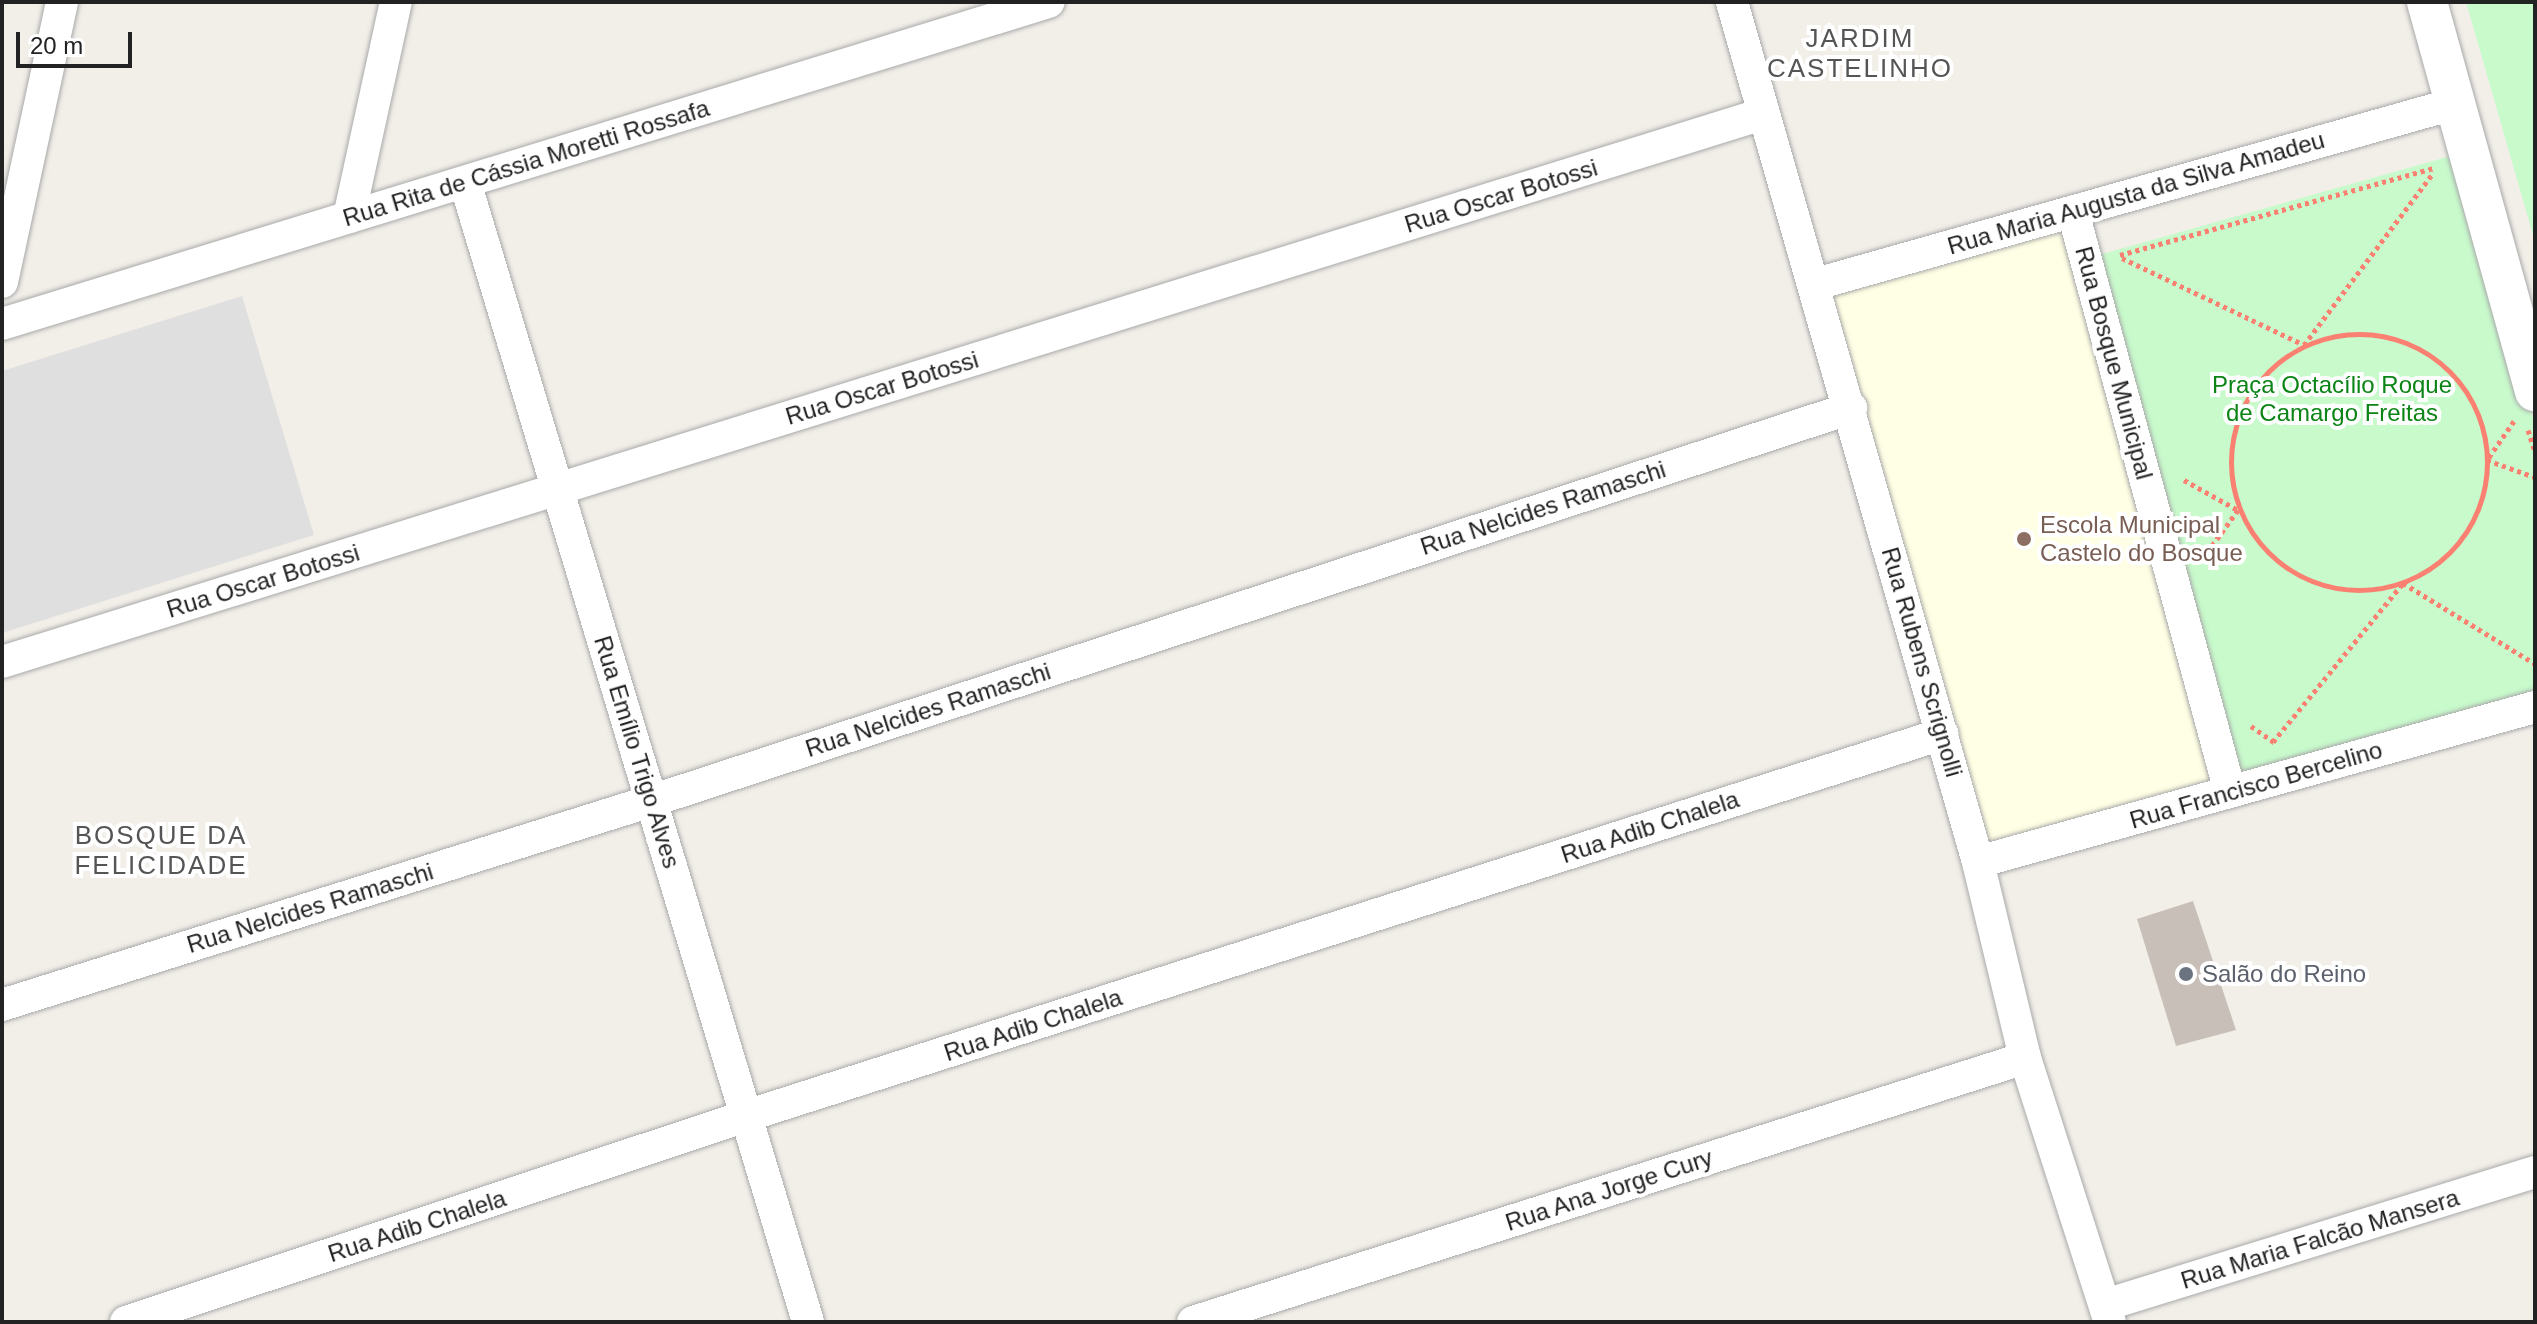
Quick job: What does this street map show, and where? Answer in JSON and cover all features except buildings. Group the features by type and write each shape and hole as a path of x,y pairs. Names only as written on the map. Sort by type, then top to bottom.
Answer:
{"street":[{"path":"2,282 62,2"},
{"path":"349,217 396,2"},
{"name":"Rua Rita de Cássia Moretti Rossafa","path":"2,324 1049,2"},
{"name":"Rua Rubens Scrignolli","path":"1732,2 1762,114 1816,284 1978,862 2025,1058 2107,1314"},
{"path":"2427,2 2457,103 2528,409"},
{"name":"Rua Maria Augusta da Silva Amadeu","path":"1816,284 2457,103"},
{"name":"Rua Oscar Botossi","path":"2,662 1762,114"},
{"name":"Rua Emílio Trigo Alves","path":"465,182 808,1322"},
{"name":"Rua Bosque Municipal","path":"2073,212 2230,792"},
{"name":"Rua Nelcides Ramaschi","path":"2,1005 651,801 1851,408"},
{"name":"Rua Francisco Bercelino","path":"1978,862 2535,707"},
{"name":"Rua Adib Chalela","path":"126,1322 746,1116 1942,734"},
{"name":"Rua Ana Jorge Cury","path":"1193,1322 2025,1058"},
{"name":"Rua Maria Falcão Mansera","path":"2107,1314 2535,1172"}],"path":[{"path":"2117,256 2424,167 2448,171"},
{"path":"2437,168 2304,345 2264,374 2238,415 2229,462 2238,510 2259,544 2288,570 2325,586 2364,590 2403,583 2535,664"},
{"path":"2113,271 2117,256"},
{"path":"2117,256 2304,345 2345,333 2388,336 2428,353 2459,381 2480,418 2487,460 2484,492 2455,547 2403,583 2273,743"},
{"path":"2528,409 2535,452"},
{"path":"2487,460 2528,409"},
{"path":"2487,460 2535,477"},
{"path":"2176,475 2238,510"},
{"path":"2201,560 2238,510"}],"shaded area":[{"name":"Escola Municipal Castelo do Bosque","path":"2070,220 2224,789 1981,857 1822,289"},
{"path":"242,296 314,535 2,633 2,371"}],"green space":[{"path":"2466,2 2535,2 2535,242"},
{"name":"Praça Octacílio Roque de Camargo Freitas","path":"2465,152 2535,426 2535,695 2241,777 2095,256"}],"place":[{"name":"Escola Municipal Castelo do Bosque","path":"2024,539"},
{"name":"Salão do Reino","path":"2186,974"}],"district":[{"name":"JARDIM CASTELINHO","path":"1860,54"},
{"name":"BOSQUE DA FELICIDADE","path":"161,851"}]}
